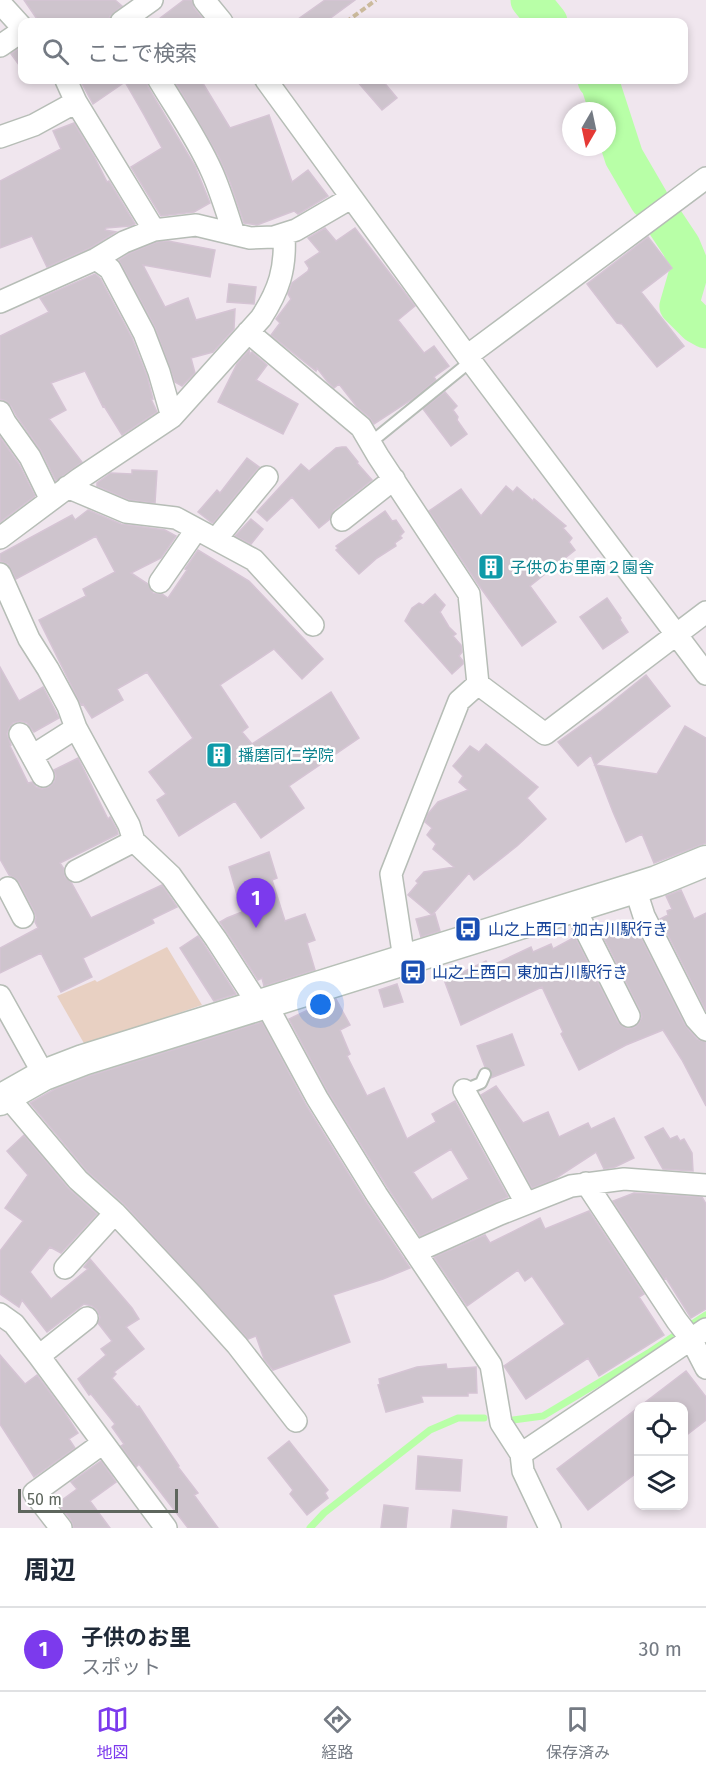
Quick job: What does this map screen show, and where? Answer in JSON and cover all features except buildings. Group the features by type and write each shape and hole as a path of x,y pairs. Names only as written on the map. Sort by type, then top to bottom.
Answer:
{"street":[{"path":"128,18 153,0"},
{"path":"204,0 219,18"},
{"path":"0,3 18,24"},
{"path":"0,45 18,32"},
{"path":"68,84 76,102 154,230"},
{"path":"161,84 204,154 222,195 234,234"},
{"path":"269,84 469,358 706,674"},
{"path":"2,133 34,124 76,102"},
{"path":"469,358 706,178"},
{"path":"0,302 96,259 124,242 154,230 196,225 249,238 274,237 296,230 351,198"},
{"path":"0,538 59,493 172,417 261,318 272,301 283,268 284,235"},
{"path":"96,259 110,269 144,333 159,372 172,417"},
{"path":"248,332 361,427 470,594 478,684 546,734 706,612"},
{"path":"0,412 30,457 59,493 126,512 176,518 254,560 313,625"},
{"path":"216,539 267,477"},
{"path":"342,520 394,479"},
{"path":"160,582 196,530"},
{"path":"0,574 29,639 68,706 76,728 129,825 134,841 171,876 262,1003 317,1098 377,1194 491,1365 501,1423 521,1454 523,1471 550,1528"},
{"path":"404,959 391,874 459,701 478,684"},
{"path":"32,756 76,728"},
{"path":"20,734 43,776"},
{"path":"76,871 134,841"},
{"path":"296,1421 237,1346 192,1294 115,1213 78,1180 3,1098 44,1075 83,1059 635,888 706,861"},
{"path":"635,888 644,916 696,1019 706,1030"},
{"path":"574,907 629,1016"},
{"path":"0,996 44,1075"},
{"path":"464,1090 526,1203"},
{"path":"415,1252 526,1203 571,1186 624,1179 706,1185"},
{"path":"586,1184 677,1321 699,1334 706,1368"},
{"path":"65,1268 115,1213"},
{"path":"0,1314 14,1324 39,1356 166,1528"},
{"path":"39,1356 87,1318"},
{"path":"521,1454 699,1334"},
{"path":"61,1528 34,1493 104,1443"}],"lane":[{"path":"370,443 469,358"},
{"path":"464,1090 481,1083 485,1074"}],"path":[{"path":"351,18 376,0"}],"shaded area":[{"path":"167,947 202,1005 85,1045 57,996 95,980 97,982"}],"waterway":[{"path":"530,0 545,18"},
{"path":"600,84 624,157 649,200"},
{"path":"663,219 681,246 690,268 679,306 697,324 706,329"},
{"path":"513,1420 543,1416 650,1352 706,1315"},
{"path":"310,1528 324,1513 430,1430 458,1418 484,1418"}],"place":[{"name":"子供のお里南２園舎","path":"491,567"},
{"name":"播磨同仁学院","path":"219,755"},
{"name":"子供のお里","path":"256,928"},
{"name":"山之上西口 加古川駅行き","path":"468,929"},
{"name":"山之上西口 東加古川駅行き","path":"413,972"}]}
